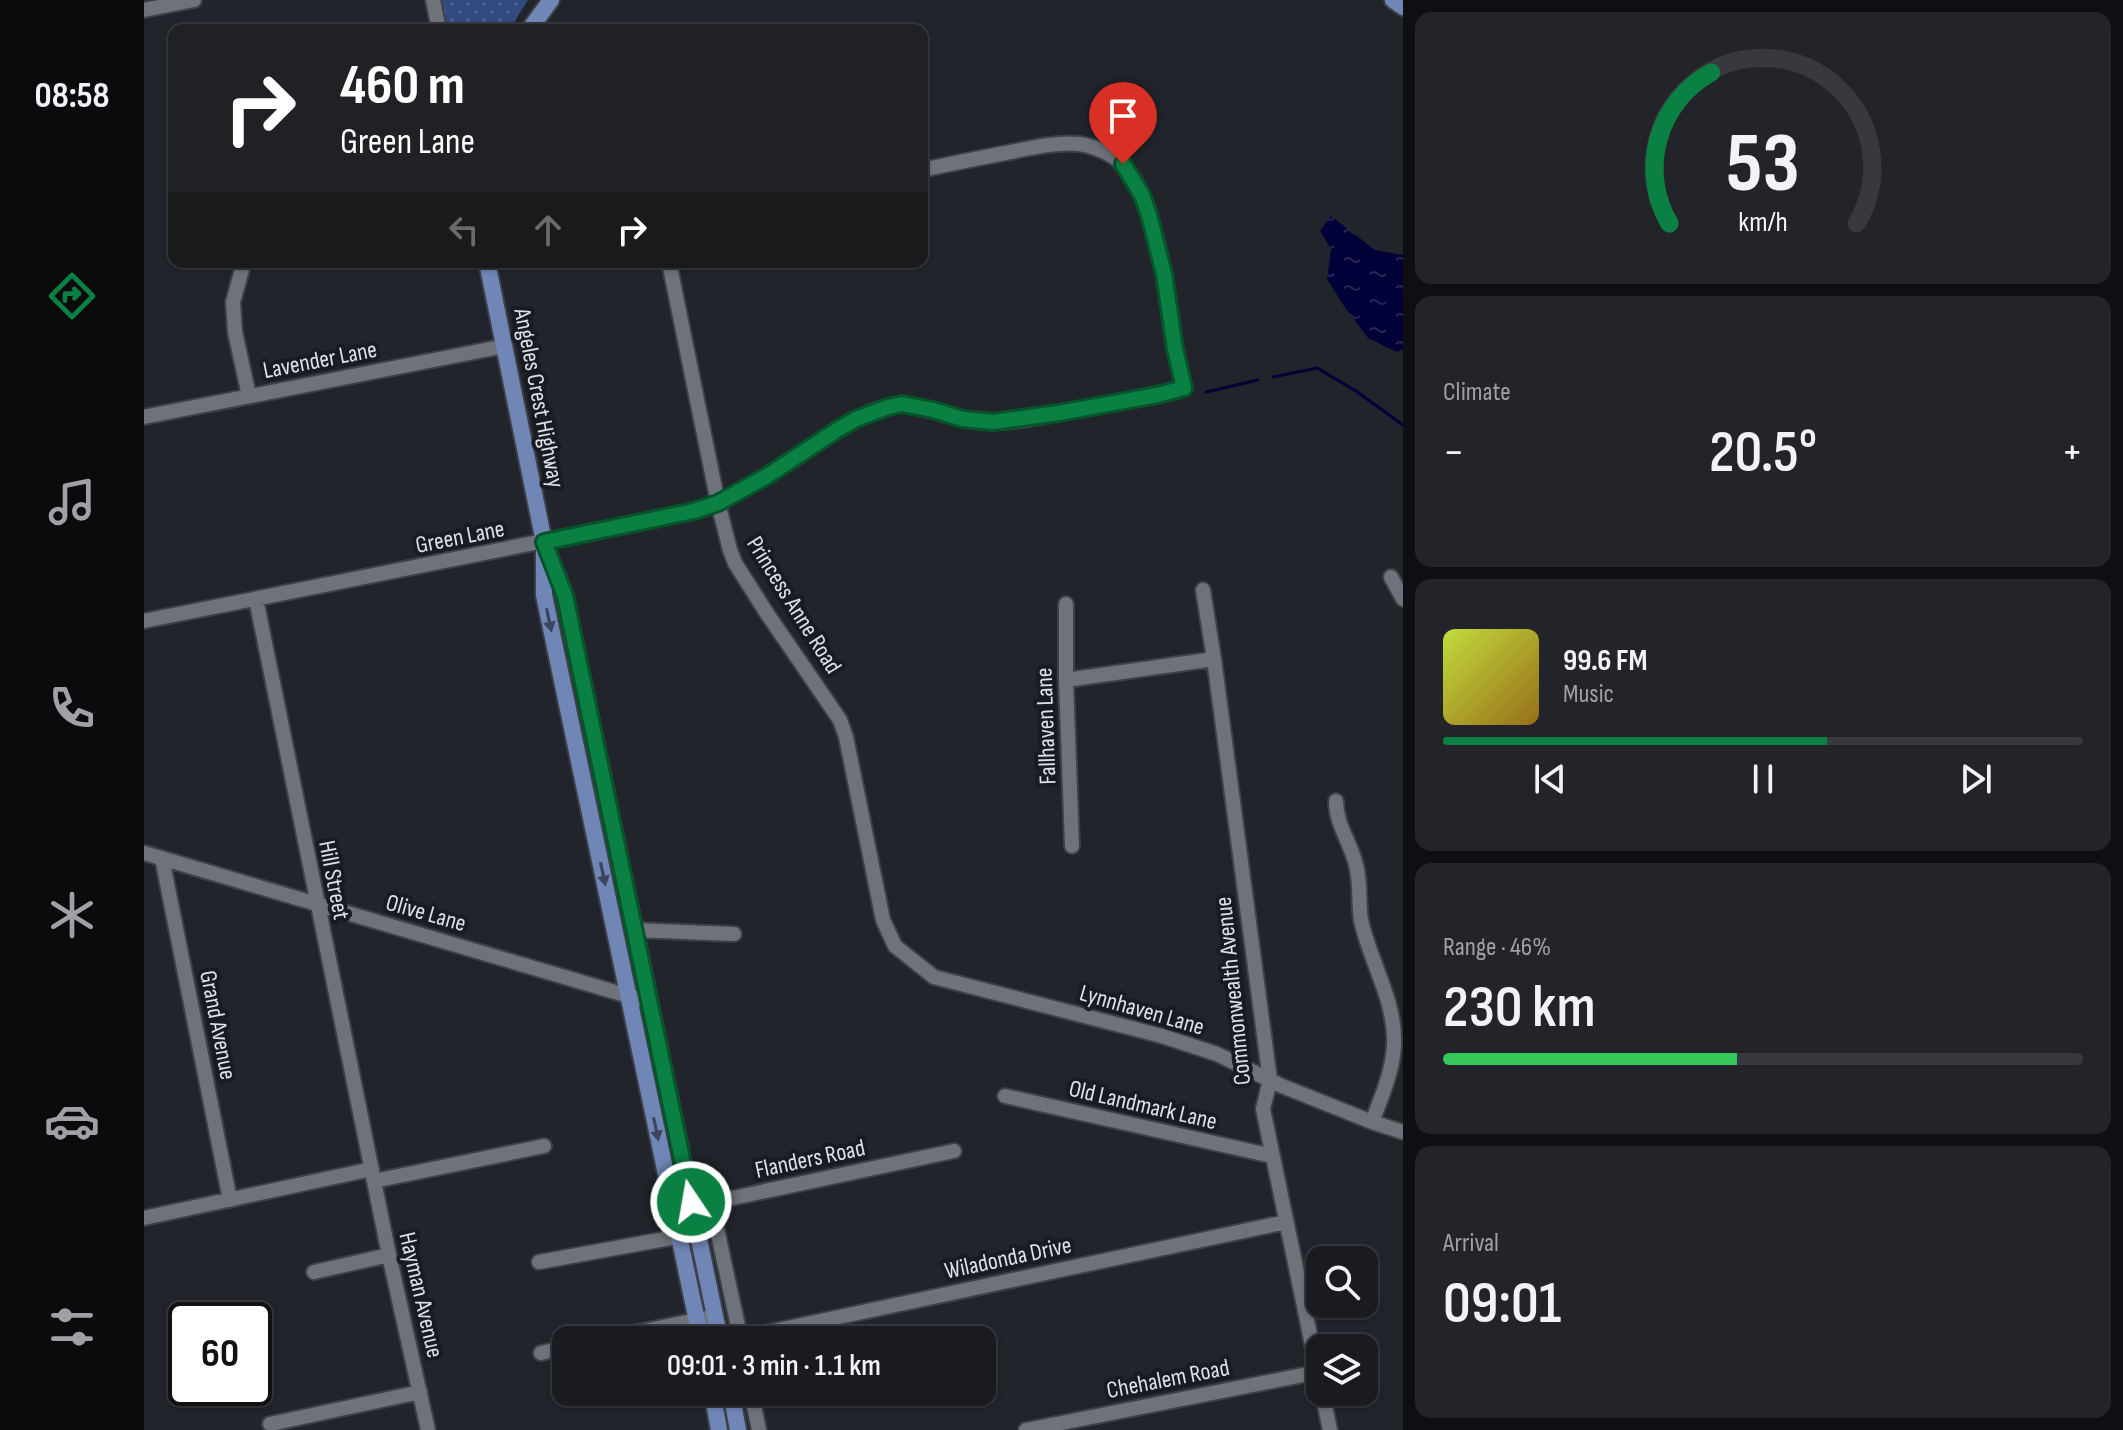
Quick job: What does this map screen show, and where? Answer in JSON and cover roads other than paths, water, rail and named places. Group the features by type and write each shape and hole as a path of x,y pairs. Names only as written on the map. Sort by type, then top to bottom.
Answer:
{"main road":[{"path":"533,24 551,0"},
{"path":"1393,0 1403,7"},
{"name":"Angeles Crest Highway","path":"488,268 544,542 565,596 717,1326"},
{"name":"Angeles Crest Highway","path":"544,542 544,595 698,1326"},
{"path":"715,1406 719,1430"},
{"path":"734,1406 738,1430"}],"street":[{"path":"144,10 194,0"},
{"path":"433,0 438,24"},
{"name":"Green Lane","path":"144,621 694,511 718,503 767,476 856,419 888,407 902,404 963,419 993,422 1059,413 1184,388 1164,274 1149,215 1142,195 1123,164 1101,149 1081,144 1059,144 928,169"},
{"path":"242,268 233,302 235,332 249,396"},
{"name":"Princess Anne Road","path":"670,268 730,550 735,563 840,720 883,920"},
{"name":"Lavender Lane","path":"144,417 505,346"},
{"path":"1391,577 1403,599"},
{"name":"Commonwealth Avenue","path":"1203,590 1270,1080 1263,1109 1310,1334"},
{"name":"Hill Street","path":"256,599 373,1175"},
{"name":"Fallhaven Lane","path":"1066,604 1072,846"},
{"path":"1066,680 1214,659"},
{"path":"1336,801 1339,822 1356,862 1361,917 1392,1017 1394,1047 1372,1122"},
{"name":"Olive Lane","path":"144,853 649,1002"},
{"name":"Grand Avenue","path":"162,858 230,1200"},
{"name":"Lynnhaven Lane","path":"883,920 895,946 934,977 1162,1036 1217,1054 1270,1080 1403,1132"},
{"path":"635,930 734,934"},
{"name":"Old Landmark Lane","path":"1005,1096 1272,1156"},
{"path":"144,1218 230,1200 544,1146"},
{"name":"Flanders Road","path":"737,1326 715,1220 716,1209 723,1200 954,1151"},
{"name":"Hayman Avenue","path":"373,1175 428,1430"},
{"name":"Wiladonda Drive","path":"801,1326 1286,1222"},
{"path":"539,1262 698,1233"},
{"path":"314,1272 389,1255"},
{"path":"667,1326 715,1316"},
{"path":"541,1353 552,1350"},
{"name":"Chehalem Road","path":"1026,1430 1306,1379"},
{"path":"270,1424 420,1392"},
{"path":"754,1406 759,1430"},
{"path":"1325,1406 1330,1430"}],"water":[{"path":"1331,216 1375,250 1403,255 1403,349 1397,352 1368,338 1327,279 1331,249 1320,231"}],"waterway":[{"path":"1273,377 1317,368 1403,425"},
{"path":"1206,392 1258,380"}]}
